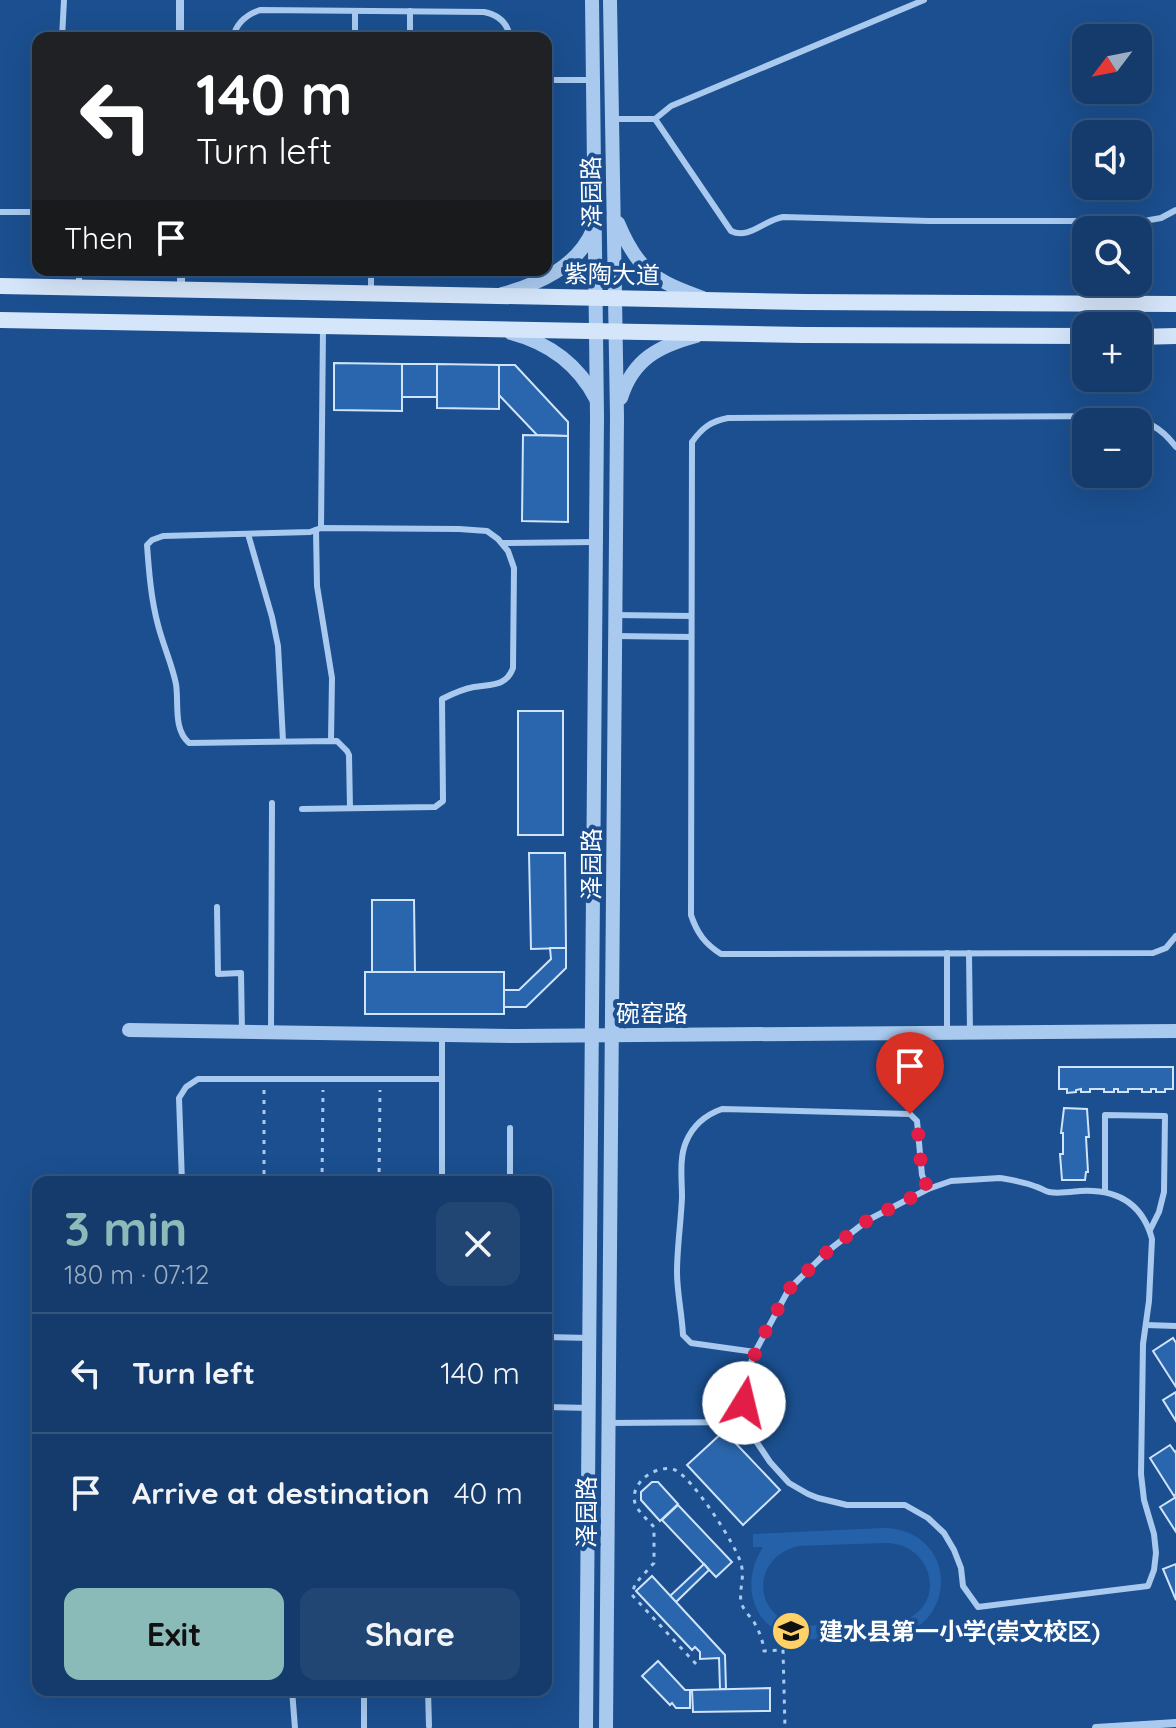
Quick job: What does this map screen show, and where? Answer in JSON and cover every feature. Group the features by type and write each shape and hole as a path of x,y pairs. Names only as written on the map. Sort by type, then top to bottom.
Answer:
{"main road":[{"name":"紫陶大道","path":"0,286 79,279 181,289 707,300 1176,304"},
{"path":"0,320 705,333 1072,336"},
{"path":"1152,337 1176,336"}],"street":[{"path":"180,0 180,32"},
{"name":"泽园路","path":"586,1728 597,401 592,0"},
{"name":"泽园路","path":"606,1728 617,410 610,0"},
{"path":"614,213 631,251 645,268 664,283 707,300"},
{"path":"552,274 577,254 594,226"},
{"path":"181,276 181,289"},
{"path":"495,295 547,276"},
{"path":"491,329 525,337 550,348 576,369 597,401"},
{"path":"617,410 629,378 643,360 674,342 705,333"},
{"name":"碗窑路","path":"129,1030 442,1035 1176,1031"},
{"path":"1096,1728 1176,1723"}],"lane":[{"path":"62,32 64,0"},
{"path":"612,119 655,119 671,106 924,0"},
{"path":"234,32 240,22 260,10 491,13 502,20 509,32"},
{"path":"355,11 355,32"},
{"path":"410,11 410,32"},
{"path":"552,80 593,80"},
{"path":"655,119 731,231 738,234 745,234 770,220 783,217 1144,221 1161,218 1176,210"},
{"path":"0,212 32,212"},
{"path":"371,276 371,293"},
{"path":"323,326 317,586 332,678 331,740"},
{"path":"1176,447 1155,426 1122,416 728,418 712,422 692,442 691,616 691,915 699,935 721,954 1153,953 1166,948 1176,936"},
{"path":"302,809 435,807 443,801 442,699 460,691 501,683 513,668 514,568 503,543 487,531 318,529 310,532 163,536 147,545 152,596 176,688 179,730 183,737 189,743 331,740 341,744 349,755 350,808"},
{"path":"248,534 278,646 283,741"},
{"path":"503,543 596,542"},
{"path":"615,615 691,616"},
{"path":"615,636 691,637"},
{"path":"271,1032 272,803"},
{"path":"217,907 218,974 241,973 242,1032"},
{"path":"947,953 947,1033"},
{"path":"969,953 970,1032"},
{"path":"442,1035 442,1176"},
{"path":"182,1176 179,1098 186,1087 198,1079 442,1079"},
{"path":"755,1352 691,1343 683,1335 677,1274 683,1151 689,1135 699,1122 722,1109 910,1114 917,1121 922,1175 928,1189"},
{"path":"1105,1192 1105,1115 1165,1116 1164,1192 1150,1230"},
{"path":"510,1128 510,1176"},
{"path":"1000,1178 1051,1193 1105,1192 1117,1195 1133,1206 1150,1230 1152,1239 1143,1344 1141,1474 1144,1500 1154,1534 1154,1570 1148,1586 978,1607 963,1586 961,1568 954,1550 944,1533 928,1518 905,1505 847,1505 808,1494 789,1483 770,1462 748,1422 744,1403 747,1372 789,1289 829,1250 868,1220 928,1189 951,1181 1000,1178"},
{"path":"1146,1325 1176,1326"},
{"path":"552,1337 589,1338"},
{"path":"552,1407 589,1408"},
{"path":"608,1423 748,1422"},
{"path":"292,1696 295,1728"},
{"path":"364,1696 364,1728"},
{"path":"428,1696 429,1726"}],"path":[{"path":"264,1079 264,1176"},
{"path":"322,1176 323,1079"},
{"path":"379,1176 380,1079"},
{"path":"696,1664 632,1595 635,1584 654,1563 654,1527 639,1511 634,1493 642,1479 661,1469 674,1469 691,1483 739,1557 743,1576 741,1603 755,1624 764,1651 783,1650 785,1728"}],"shaded area":[{"path":"883,1528 908,1532 928,1546 937,1561 941,1584 936,1606 922,1623 901,1634 810,1639 781,1633 760,1615 754,1603 752,1575 763,1547 753,1547 753,1534","holes":["901,1545 914,1552 923,1562 930,1587 920,1610 907,1619 889,1623 802,1626 786,1621 766,1601 763,1588 771,1563 782,1553 798,1546"]}],"building":[{"path":"334,363 402,364 402,411 334,410"},
{"path":"402,364 437,364 437,397 402,397"},
{"path":"437,364 499,365 499,409 437,408"},
{"path":"499,365 515,365 568,422 568,436 537,435 499,395"},
{"path":"523,435 568,436 568,522 522,521"},
{"path":"518,711 563,711 563,835 518,835"},
{"path":"529,853 565,853 566,948 531,949"},
{"path":"372,900 414,900 415,972 372,972"},
{"path":"550,948 566,948 566,968 526,1007 504,1007 504,990 519,990 551,959"},
{"path":"365,972 504,972 504,1014 365,1014"},
{"path":"1059,1067 1173,1067 1173,1089 1165,1089 1165,1092 1156,1092 1156,1089 1151,1089 1151,1092 1128,1089 1128,1092 1118,1092 1114,1089 1114,1092 1104,1092 1104,1089 1090,1089 1090,1092 1081,1092 1081,1089 1067,1093 1067,1089 1059,1089"},
{"path":"1064,1108 1087,1109 1089,1137 1086,1137 1088,1172 1085,1180 1062,1180 1060,1154 1063,1154 1061,1133"},
{"path":"1173,1338 1176,1343 1176,1387 1153,1351"},
{"path":"1176,1392 1176,1421 1163,1400"},
{"path":"724,1431 780,1490 743,1525 687,1465"},
{"path":"1170,1445 1176,1451 1174,1496 1150,1458"},
{"path":"652,1482 658,1482 678,1504 660,1521 641,1500 641,1492"},
{"path":"1176,1497 1176,1532 1160,1507"},
{"path":"678,1505 732,1562 716,1577 662,1520"},
{"path":"704,1564 709,1570 676,1602 670,1596"},
{"path":"1176,1564 1176,1600 1163,1569"},
{"path":"652,1576 725,1655 726,1689 720,1689 719,1658 700,1659 700,1652 695,1647 692,1650 636,1591"},
{"path":"658,1661 685,1690 690,1690 690,1708 670,1705 642,1676"},
{"path":"770,1688 770,1711 693,1712 692,1690"}],"place":[{"name":"建水县第一小学(崇文校区)","path":"791,1631"}],"route":[{"path":"744,1403 747,1372 789,1289 829,1250 868,1220 928,1189 922,1175 917,1121 910,1114"}]}
